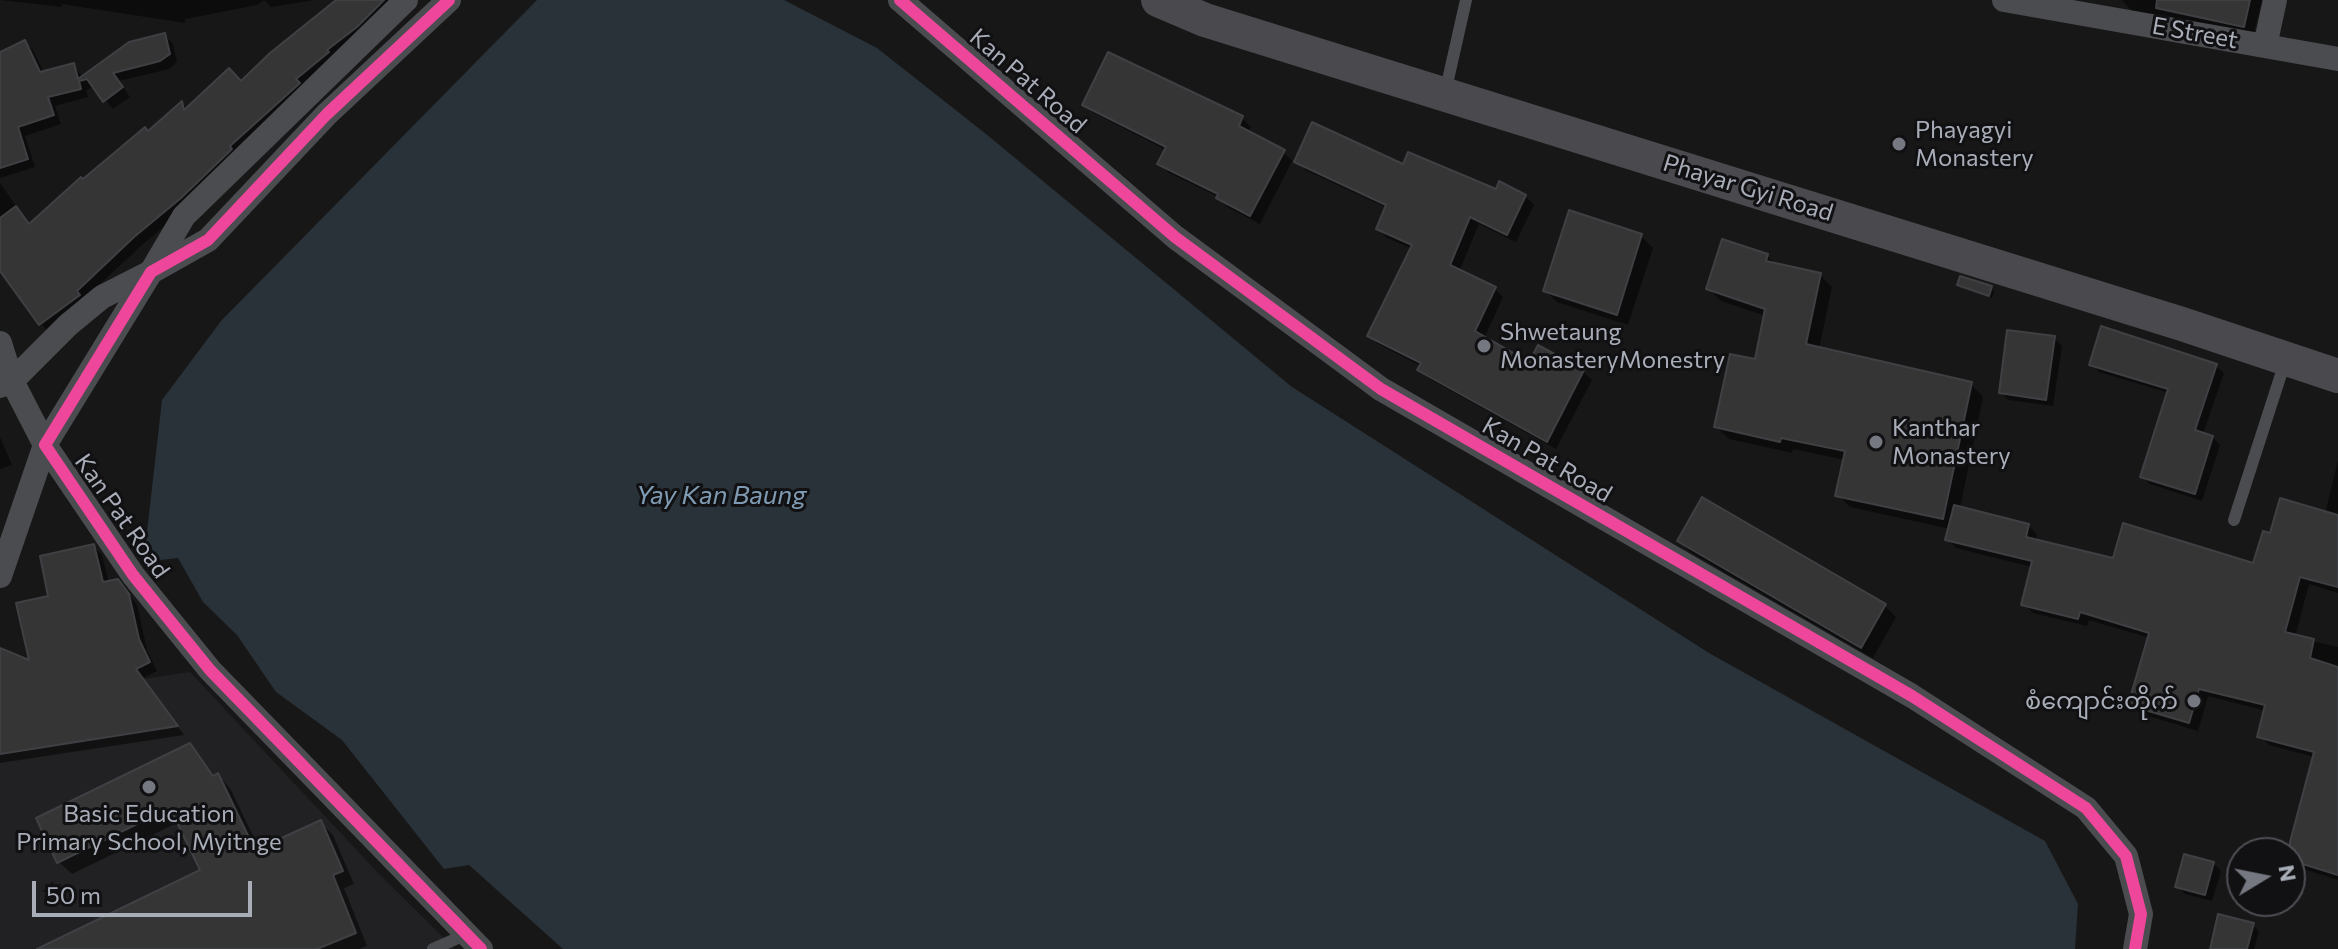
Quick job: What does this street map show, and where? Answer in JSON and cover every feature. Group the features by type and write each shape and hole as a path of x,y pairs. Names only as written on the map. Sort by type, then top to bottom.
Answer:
{"main road":[{"name":"Phayar Gyi Road","path":"1158,0 1209,10 1445,93 2167,319 2338,376"}],"street":[{"path":"6,383 102,297 151,272 184,216 406,0"},
{"name":"Kan Pat Road","path":"449,0 327,114 208,240 151,272 45,445 84,498 133,575 210,670 474,942"},
{"name":"Kan Pat Road","path":"900,0 1175,237 1381,389 1912,696 2086,808 2126,856 2141,914 2135,949"},
{"name":"E Street","path":"2004,0 2338,59"},
{"path":"2265,46 2275,0"},
{"path":"0,343 6,383 45,445 0,576"}],"lane":[{"path":"1445,93 1466,0"},
{"path":"2234,520 2286,359"},
{"path":"433,949 474,942"}],"shaded area":[{"name":"Basic Education Primary School, Myitnge","path":"190,672 379,874 455,949 0,949 0,700"}],"water":[{"name":"Yay Kan Baung","path":"537,0 784,0 877,48 1292,387 1709,653 2045,841 2078,904 2075,949 563,949 469,865 444,869 342,740 276,692 237,635 203,602 178,558 160,560 146,541 162,400 221,321"}],"building":[{"path":"336,0 384,0 296,79 300,83 230,146 232,149 181,198 77,291 80,295 39,325 0,271 0,218 16,206 29,224 81,177 83,179 145,127 148,131 182,101 184,110 229,68 241,81 270,53"},
{"path":"2157,0 2250,0 2244,27 2156,8"},
{"path":"165,33 170,54 160,61 113,73 123,87 103,102 87,79 79,81 81,89 48,97 54,115 18,127 28,159 0,168 0,52 25,40 40,72 74,63 78,79 129,42"},
{"path":"1108,52 1243,116 1239,126 1285,150 1250,216 1216,198 1218,194 1157,164 1166,147 1082,105"},
{"path":"1312,122 1403,164 1408,152 1496,189 1499,181 1526,195 1507,235 1470,217 1450,265 1496,287 1475,331 1529,362 1538,345 1584,370 1547,442 1417,370 1421,363 1367,336 1412,245 1376,229 1386,205 1294,162"},
{"path":"1569,210 1642,234 1617,315 1543,291"},
{"path":"1722,239 1768,254 1766,261 1821,273 1806,344 1972,382 1943,519 1835,496 1845,451 1781,438 1780,442 1714,427 1730,354 1755,359 1765,309 1706,289"},
{"path":"1960,276 1992,286 1989,296 1957,285"},
{"path":"2101,326 2217,364 2195,430 2213,436 2195,494 2140,477 2168,389 2089,365"},
{"path":"2007,330 2055,336 2046,400 1999,393"},
{"path":"1702,497 1886,604 1861,648 1677,541"},
{"path":"2280,498 2338,515 2338,587 2300,577 2285,632 2314,639 2310,658 2338,667 2338,875 2306,865 2306,837 2291,837 2314,752 2257,737 2265,705 2199,689 2189,723 2128,705 2149,633 2080,612 2078,619 2021,605 2032,561 1945,540 1954,505 2029,524 2026,537 2113,558 2123,523 2253,563 2263,531 2270,533"},
{"path":"94,544 103,582 118,579 129,594 139,639 150,662 136,669 178,726 0,754 0,648 29,660 16,603 48,596 40,556"},
{"path":"190,743 213,776 218,773 255,850 321,820 343,871 333,875 356,933 317,949 37,949 200,870 170,808 57,863 36,818"},
{"path":"2184,854 2214,862 2205,895 2175,887"},
{"path":"2218,914 2254,923 2247,949 2210,949"}],"cycle path":[{"path":"449,0 327,114 208,240 151,272 45,445 133,575 210,670 481,949"},
{"path":"900,0 1175,237 1381,389 1912,696 2086,808 2126,856 2141,914 2135,949"}],"place":[{"name":"Phayagyi Monastery","path":"1899,144"},
{"name":"Shwetaung MonasteryMonestry","path":"1484,346"},
{"name":"Kanthar Monastery","path":"1876,442"},
{"name":"စံကျောင်းတိုက်","path":"2194,701"},
{"name":"Basic Education Primary School, Myitnge","path":"149,787"}]}
